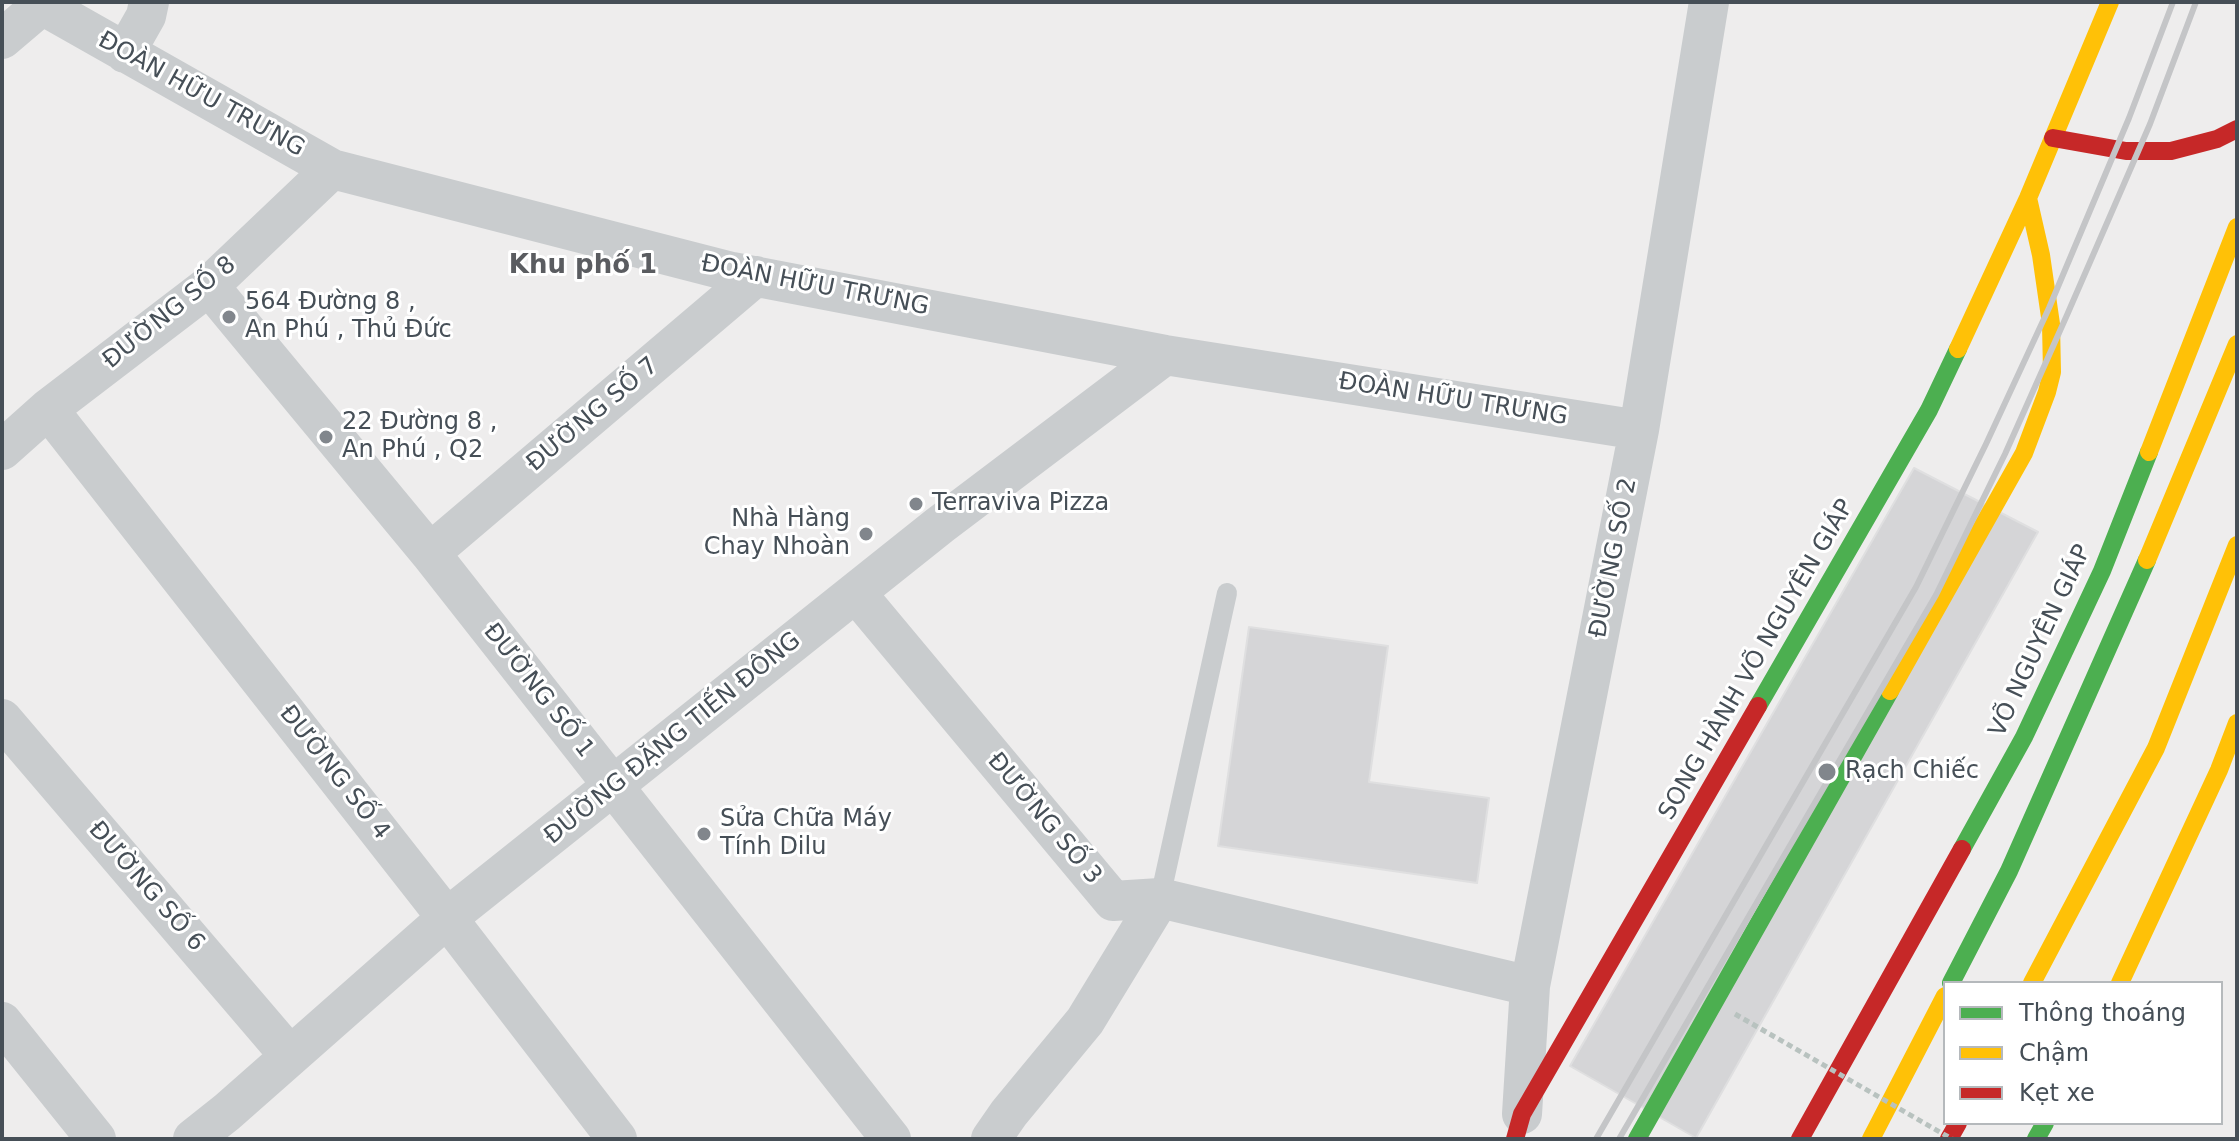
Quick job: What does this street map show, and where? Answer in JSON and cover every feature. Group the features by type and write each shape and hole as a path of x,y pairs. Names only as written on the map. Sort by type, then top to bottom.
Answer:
{"main road":[{"name":"SONG HÀNH VÕ NGUYÊN GIÁP","path":"1519,1126 1929,410 2028,198 2110,2"},
{"path":"2053,138 2126,151 2171,151 2217,139 2237,129"},
{"path":"1637,1139 2024,453 2050,382 2051,324 2041,255 2028,198"},
{"name":"VÕ NGUYÊN GIÁP","path":"1800,1139 2024,737 2102,571 2237,227"},
{"path":"1969,324 1997,308"},
{"path":"2031,314 2051,324"},
{"path":"1952,981 2009,871 2069,740 2237,344"},
{"path":"2033,981 2156,748 2237,545"},
{"path":"2121,981 2219,770 2237,723"},
{"path":"2219,770 2237,764"},
{"path":"1871,1139 1943,1000"}],"street":[{"path":"125,53 146,16 149,2"},
{"name":"ĐƯỜNG SỐ 2","path":"1519,1126 1530,986 1639,430 1709,2"},
{"path":"2,39 40,4"},
{"name":"ĐOÀN HỮU TRƯNG","path":"40,4 332,169 756,276 1165,355 1639,430"},
{"name":"ĐƯỜNG SỐ 8","path":"2,450 48,409 209,286 332,169"},
{"name":"ĐƯỜNG SỐ 7","path":"430,553 756,276"},
{"name":"ĐƯỜNG SỐ 1","path":"209,286 430,553 891,1139"},
{"name":"ĐƯỜNG ĐẶNG TIẾN ĐÔNG","path":"193,1139 447,918 940,525 1165,355"},
{"name":"ĐƯỜNG SỐ 4","path":"48,409 617,1139"},
{"name":"ĐƯỜNG SỐ 3","path":"856,593 1113,901 1160,898 1530,986"},
{"name":"ĐƯỜNG SỐ 6","path":"2,719 290,1056"},
{"path":"991,1139 1085,1021 1160,898"},
{"path":"2,1022 96,1139"}],"lane":[{"path":"1160,898 1227,593"}],"path":[{"path":"1735,1014 1951,1139"}],"building":[{"path":"1914,468 2038,532 1696,1138 1570,1066"},
{"path":"1249,627 1388,646 1369,782 1489,798 1477,883 1218,846"}],"railway":[{"path":"1596,1139 1916,587 2049,308 2129,118 2173,2"},
{"path":"1619,1139 1936,595 2005,454 2067,315 2150,124 2196,2"}],"traffic: fast":[{"path":"1758,706 1929,410 1958,349"},
{"path":"1962,849 2024,737 2102,571 2149,452"},
{"path":"1952,981 2009,871 2147,560"},
{"path":"1637,1139 1890,691"},
{"path":"2036,1139 2044,1125"}],"traffic: slow":[{"path":"1958,349 2028,198 2110,2"},
{"path":"1890,691 2024,453 2047,392 2052,372 2051,324 2041,255 2028,198"},
{"path":"2149,452 2237,227"},
{"path":"2147,560 2237,344"},
{"path":"2033,981 2156,748 2237,545"},
{"path":"2121,981 2219,770 2237,723"},
{"path":"1871,1139 1943,1000"}],"traffic: jam":[{"path":"2053,138 2126,151 2171,151 2217,139 2237,129"},
{"path":"1515,1139 1522,1114 1758,706"},
{"path":"1800,1139 1962,849"},
{"path":"1949,1139 1957,1125"}],"place":[{"name":"564 Đường 8 , An Phú , Thủ Đức","path":"229,317"},
{"name":"22 Đường 8 , An Phú , Q2","path":"326,437"},
{"name":"Terraviva Pizza","path":"916,504"},
{"name":"Nhà Hàng Chay Nhoàn","path":"866,534"},
{"name":"Rạch Chiếc","path":"1827,772"},
{"name":"Sửa Chữa Máy Tính Dilu","path":"704,834"}],"district":[{"name":"Khu phố 1","path":"583,266"}]}
